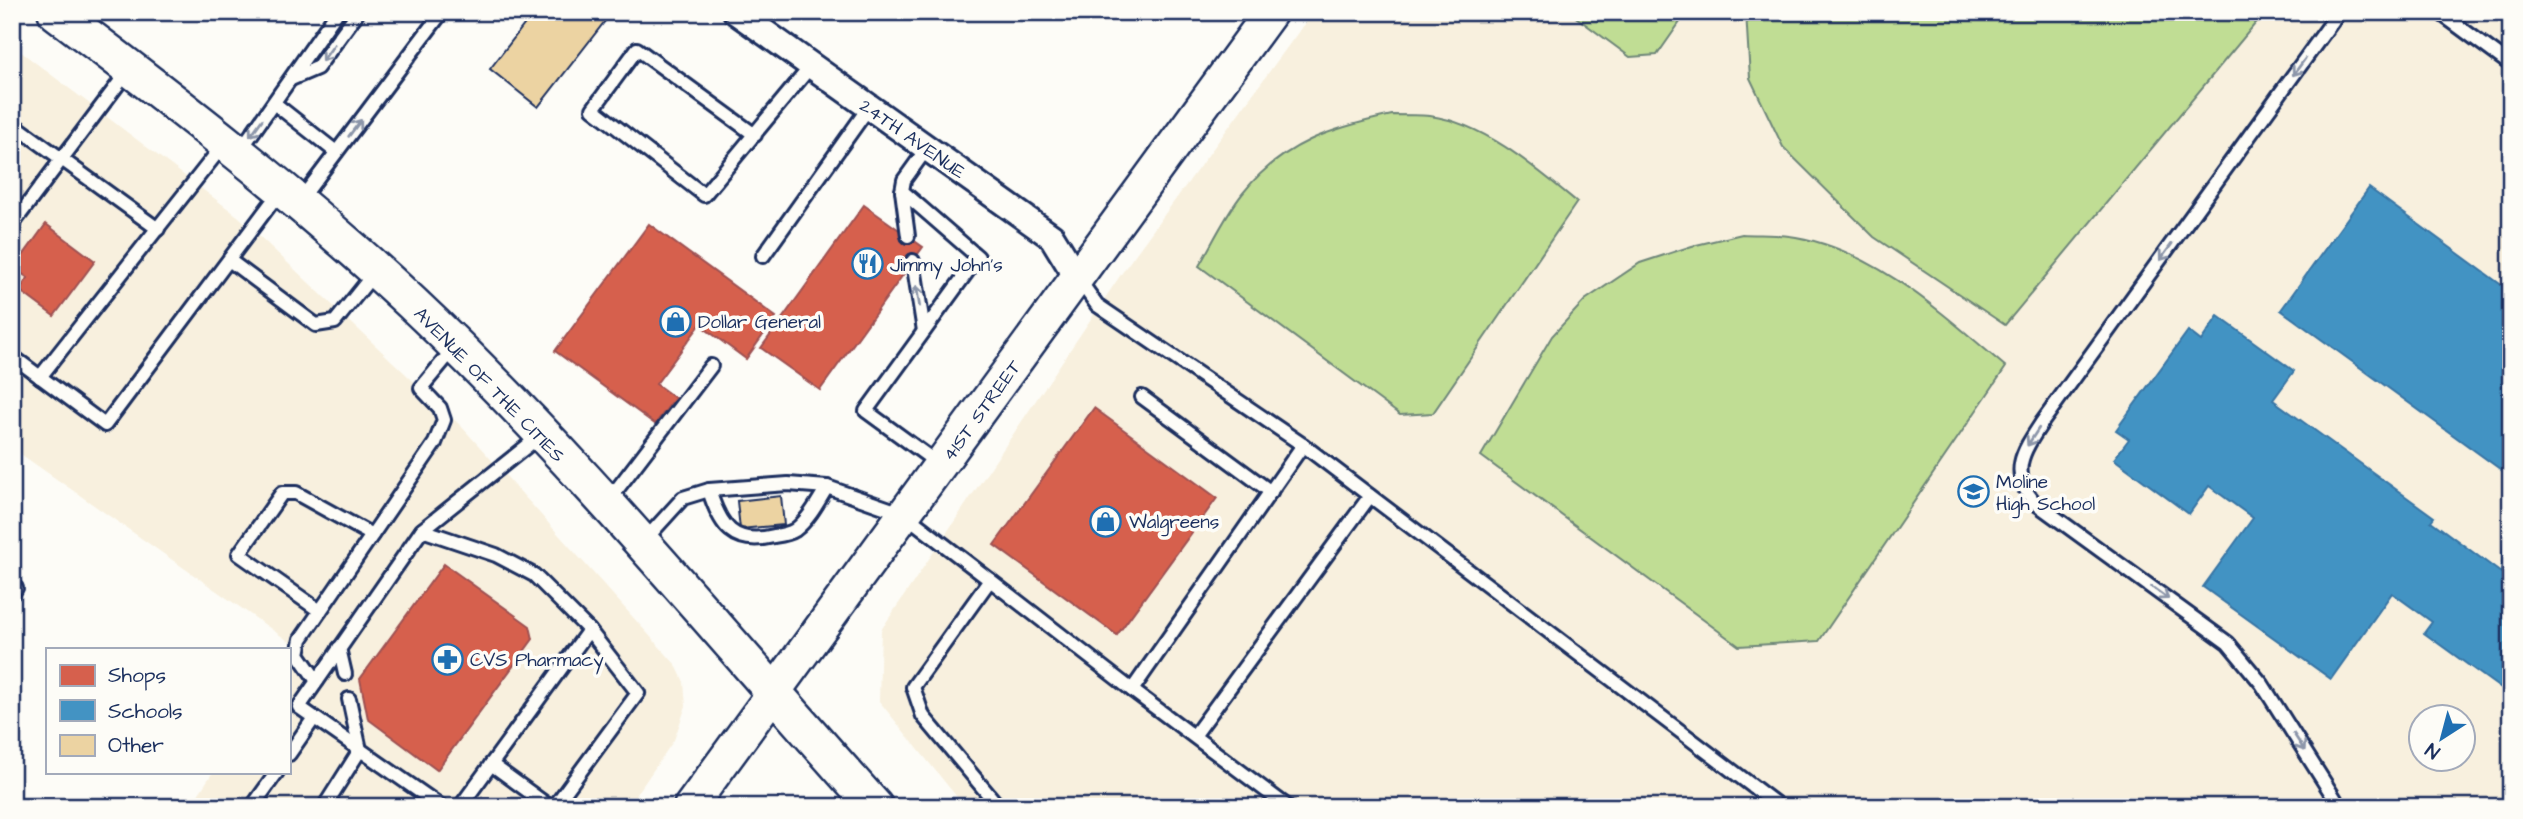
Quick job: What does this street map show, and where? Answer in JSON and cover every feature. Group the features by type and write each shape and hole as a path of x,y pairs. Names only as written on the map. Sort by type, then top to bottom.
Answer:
{"main road":[{"name":"AVENUE OF THE CITIES","path":"56,12 290,195 456,347 606,504 774,690 875,807"}],"street":[{"name":"24TH AVENUE","path":"736,12 1052,237 1076,276"},
{"name":"41ST STREET","path":"690,807 1271,12"}],"lane":[{"path":"40,377 158,229 274,103 337,12"},
{"path":"289,80 317,68 358,12"},
{"path":"12,356 105,425 229,260 290,195 336,152 442,12"},
{"path":"2339,12 2043,421 2024,451 2020,465 2021,481 2034,502 2228,643 2262,684 2340,807"},
{"path":"2439,12 2511,65"},
{"path":"755,135 637,49 593,109 704,195 755,135 811,66"},
{"path":"12,225 130,68"},
{"path":"274,103 336,152"},
{"path":"763,256 869,107"},
{"path":"12,122 158,229"},
{"path":"908,236 902,191 904,180 927,148"},
{"path":"902,191 978,257 866,411 940,465"},
{"path":"229,260 316,325 335,322 376,271"},
{"path":"913,261 924,331"},
{"path":"1076,276 1097,305 1303,445 1780,807"},
{"path":"317,681 298,654 301,639 435,443 444,420 440,408 421,388 456,347"},
{"path":"606,504 710,366"},
{"path":"1142,397 1270,492"},
{"path":"442,807 299,707 422,530 541,435"},
{"path":"1132,690 1303,445"},
{"path":"641,544 683,498 709,490 788,484 827,486 904,514 1289,807"},
{"path":"709,490 716,514 727,529 742,538 765,538 793,532 812,512 827,486"},
{"path":"320,611 239,554 282,493 296,493 372,535"},
{"path":"1194,736 1370,496"},
{"path":"422,530 496,555 534,575 589,630 638,693 552,807 491,764"},
{"path":"990,580 913,687 923,716 999,807"},
{"path":"460,807 589,630"},
{"path":"339,648 345,674"},
{"path":"324,807 360,750 349,699"},
{"path":"290,753 314,718"},
{"path":"253,807 276,774"}],"shaded area":[{"name":"Moline High School","path":"1313,12 2511,12 2511,807 965,807 879,701 881,630 1126,267"},
{"path":"12,45 239,217 461,426 676,665 684,682 686,706 674,740 628,807 190,807 212,774 290,774 290,658 297,647 12,448"}],"green space":[{"path":"1569,12 1687,12 1657,55 1630,57"},
{"path":"1746,12 2265,12 2005,325 1874,237 1783,147 1750,78"},
{"path":"1392,115 1430,116 1470,128 1509,149 1577,202 1433,413 1400,415 1199,266 1237,201 1275,161 1292,149 1329,132"},
{"path":"1742,234 1796,237 1854,256 1908,288 2006,367 1819,641 1739,646 1481,456 1552,336 1585,300 1640,263 1692,246"}],"building: Shops":[{"path":"864,205 923,247 820,390 761,348"},
{"path":"46,224 95,261 54,316 19,290 28,278 14,268"},
{"name":"Dollar General","path":"649,224 776,317 746,359 700,325 656,384 675,398 655,424 555,351"},
{"name":"Walgreens","path":"1094,408 1217,498 1117,635 994,545"},
{"name":"CVS Pharmacy","path":"444,564 530,626 533,639 437,770 368,719 360,679"}],"building: Schools":[{"path":"2369,188 2511,292 2511,477 2281,310"},
{"path":"2218,316 2294,371 2273,400 2434,517 2431,521 2501,573 2504,545 2511,536 2511,696 2424,633 2432,622 2392,593 2331,679 2203,587 2253,518 2209,486 2189,514 2114,459 2129,439 2116,430 2188,331 2201,341"}],"building: Other":[{"path":"534,12 612,12 538,107 490,69"},
{"path":"781,496 784,525 740,529 737,501"}],"place":[{"name":"Jimmy John's","path":"867,264"},
{"name":"Dollar General","path":"675,321"},
{"name":"Moline High School","path":"1973,492"},
{"name":"Walgreens","path":"1106,521"},
{"name":"CVS Pharmacy","path":"447,659"}]}
